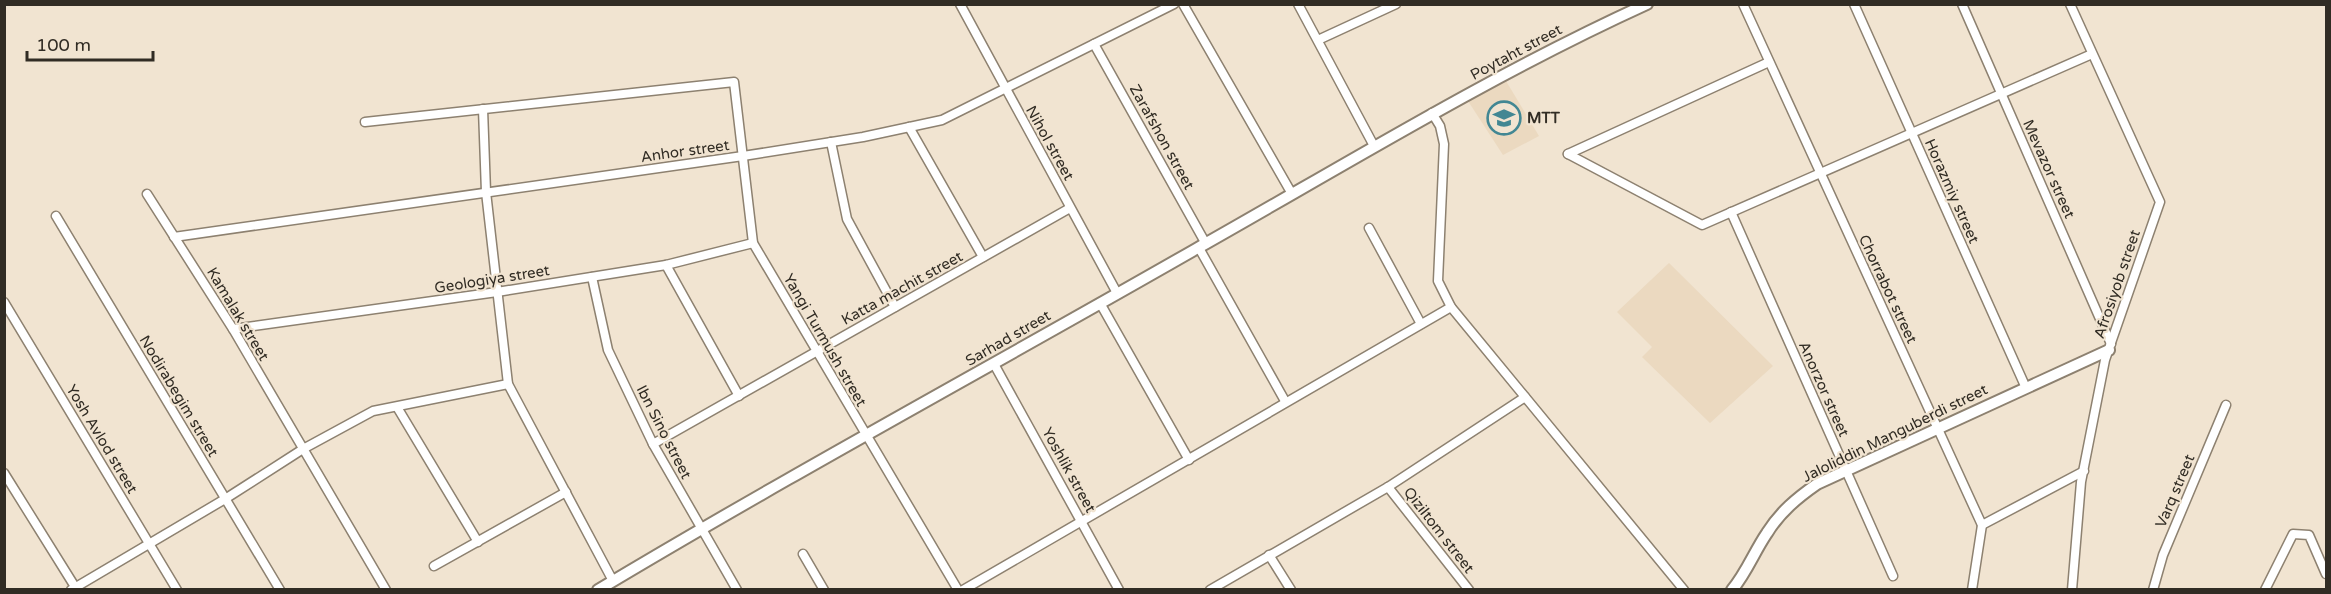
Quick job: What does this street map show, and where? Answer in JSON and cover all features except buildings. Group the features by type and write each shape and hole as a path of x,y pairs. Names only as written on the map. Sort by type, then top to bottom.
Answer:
{"street":[{"name":"Nihol street","path":"960,4 1117,293"},
{"name":"Anhor street","path":"174,237 743,156 831,142 942,120 1174,4"},
{"path":"1183,4 1292,194"},
{"path":"1298,4 1374,146"},
{"path":"1318,40 1396,4"},
{"name":"Poytaht street","path":"1432,113 1571,39 1647,4"},
{"name":"Chorrabot street","path":"1743,4 1982,525"},
{"name":"Horazmiy street","path":"1854,4 2026,388"},
{"name":"Mevazor street","path":"1962,4 2110,347"},
{"name":"Afrosiyob street","path":"2070,4 2160,202 2110,347 2084,471 2072,590"},
{"name":"Zarafshon street","path":"1094,44 1285,401"},
{"path":"1769,62 1568,154 1702,225 2092,54"},
{"name":"Yangi Turmush street","path":"483,109 734,82 753,243 958,590"},
{"path":"365,122 483,109 486,192 508,384 613,580"},
{"path":"1432,113 1440,126 1444,144 1438,281 1451,307 1684,590"},
{"name":"Sarhad street","path":"598,590 1432,113"},
{"path":"909,127 983,257"},
{"path":"831,142 847,219 895,307"},
{"name":"Kamalak street","path":"147,194 232,329 386,590"},
{"name":"Katta machit street","path":"653,444 1070,208"},
{"name":"Anorzor street","path":"1731,212 1893,576"},
{"name":"Nodirabegim street","path":"56,216 280,590"},
{"path":"1369,228 1421,324"},
{"name":"Geologiya street","path":"232,329 496,292 666,265 753,243"},
{"path":"666,265 739,396"},
{"name":"Ibn Sino street","path":"592,277 608,350 653,444 737,590"},
{"name":"Yosh Avlod street","path":"4,302 177,590"},
{"path":"1100,303 1189,460"},
{"path":"963,590 1189,460 1285,401 1451,307"},
{"name":"Jaloliddin Manguberdi street","path":"1732,590 1742,578 1767,532 1790,504 1817,484 2110,347"},
{"name":"Yoshlik street","path":"994,364 1119,590"},
{"path":"4,473 75,589 303,449 373,411 508,384"},
{"path":"1210,590 1388,487 1525,397"},
{"name":"Varq street","path":"2153,590 2163,555 2226,405"},
{"path":"397,407 478,542"},
{"path":"1972,590 1982,525 2084,471"},
{"name":"Qiziltom street","path":"1388,487 1469,590"},
{"path":"434,566 566,492"},
{"path":"2265,590 2293,534 2309,535 2326,574"},
{"path":"803,554 824,590"},
{"path":"1269,555 1291,590"}],"shaded area":[{"name":"MTT","path":"1506,81 1539,136 1503,155 1468,101"},
{"path":"1669,263 1773,366 1710,423 1642,357 1652,347 1617,312"}],"place":[{"name":"MTT","path":"1504,118"}]}
